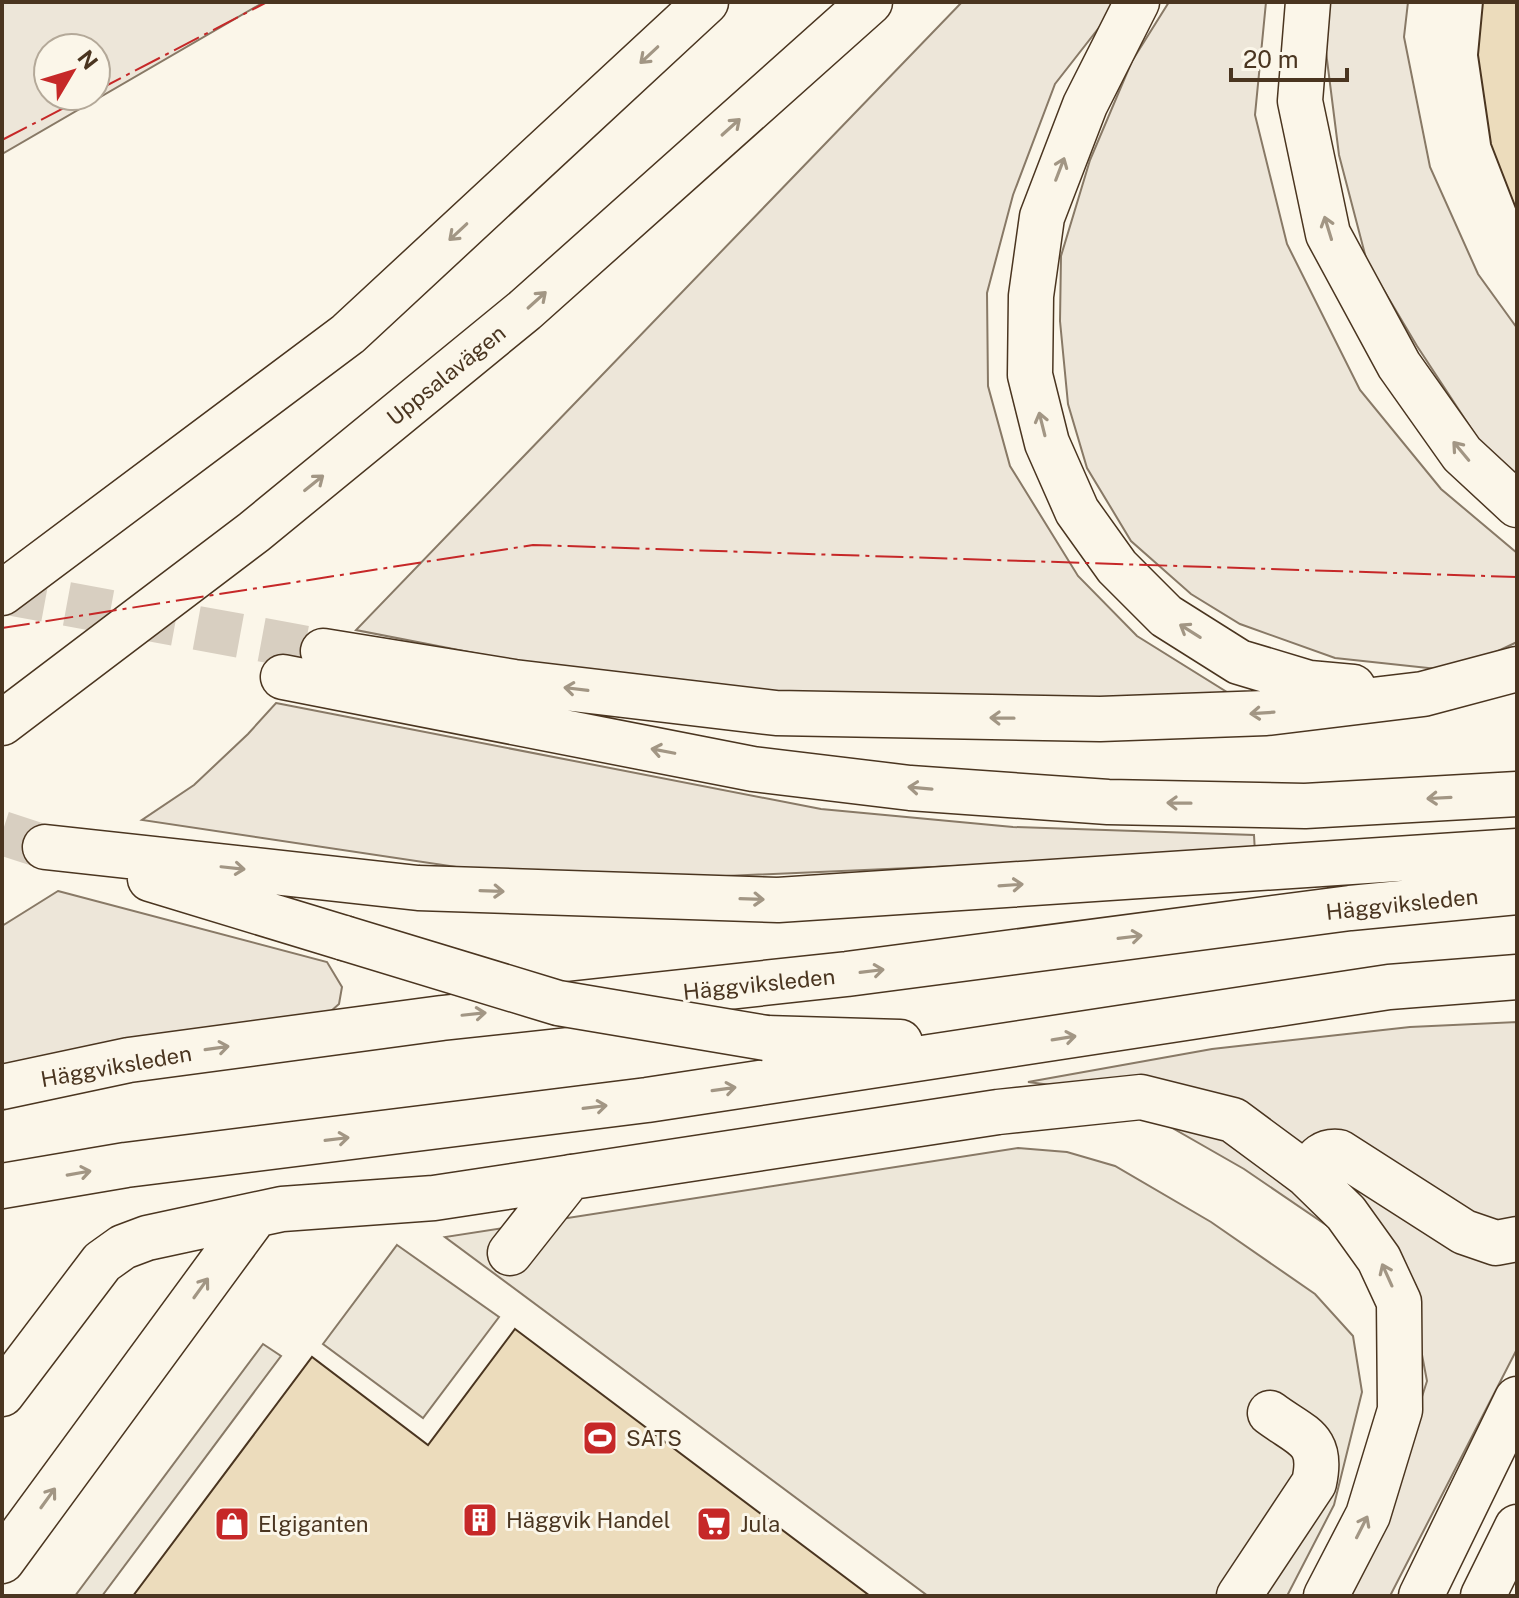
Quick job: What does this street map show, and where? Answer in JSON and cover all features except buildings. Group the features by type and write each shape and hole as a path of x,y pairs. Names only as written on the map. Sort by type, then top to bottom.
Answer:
{"main road":[{"path":"2,593 348,334 706,2"},
{"name":"Uppsalavägen","path":"2,723 254,532 525,310 870,2"},
{"path":"1137,2 1085,105 1042,217 1031,296 1030,375 1047,443 1077,511 1117,567 1166,616 1239,662 1309,683 1423,694"},
{"path":"1308,2 1300,101 1328,234 1399,365 1462,454 1517,505"},
{"path":"2,560 348,334"},
{"path":"323,651 514,682 776,713 1100,719 1266,713 1423,694 1517,669"},
{"path":"283,677 753,769 910,788 1108,802 1305,806 1517,794"},
{"path":"1020,1045 766,1038 558,1003 45,847 418,888 778,900 1517,851"},
{"name":"Häggviksleden","path":"2,1087 129,1060 442,1018 847,974 1350,908 1517,892"},
{"path":"2,1186 126,1165 647,1100 1389,987 1517,977"},
{"path":"1207,1017 1517,1003"},
{"path":"2,1394 102,1262 123,1247 147,1238 282,1209 434,1198 998,1112 1141,1097 1233,1120 1306,1174 1346,1213 1371,1247 1399,1302 1400,1410 1368,1515 1326,1596"},
{"path":"1306,1174 1320,1156 1329,1151 1339,1152 1464,1232 1496,1243 1517,1239"},
{"path":"510,1253 570,1177"},
{"path":"2,1561 255,1216"},
{"path":"1421,1596 1517,1399"},
{"path":"1239,1596 1314,1483 1319,1463 1314,1445 1270,1413"},
{"path":"1483,1596 1517,1527"}],"shaded area":[{"path":"2,2 264,2 112,90 112,32 32,32 32,112 74,112 2,154"},
{"path":"962,2 1119,2 1055,84 1013,195 987,293 988,386 1010,466 1078,576 1137,636 1238,699 756,695 540,666 356,630"},
{"path":"1169,2 1266,2 1255,115 1287,244 1360,390 1441,489 1517,553 1517,642 1456,671 1335,658 1240,624 1191,594 1131,541 1087,468 1068,404 1060,321 1061,256 1090,160 1132,61"},
{"path":"1329,2 1408,2 1404,37 1430,167 1478,274 1517,328 1517,475 1482,445 1367,262 1339,155 1326,52"},
{"path":"276,703 821,809 1013,827 1254,835 1255,853 726,876 524,877 142,820 194,785"},
{"path":"58,891 327,962 342,987 339,1004 322,1019 2,1074 2,926"},
{"path":"1517,1022 1517,1349 1390,1596 1340,1596 1393,1488 1427,1381 1414,1313 1354,1244 1244,1169 1111,1093 1028,1082 1212,1049 1410,1027"},
{"path":"1018,1148 1067,1152 1115,1166 1211,1222 1315,1294 1353,1336 1362,1392 1334,1505 1287,1596 928,1596 445,1237"},
{"path":"397,1245 499,1317 423,1418 323,1344"},
{"path":"263,1344 281,1356 102,1596 75,1596"}],"tunnel":[{"path":"2,592 323,651"},
{"path":"2,833 45,847"}],"power":[{"path":"112,83 267,2"},
{"path":"2,140 56,112"},
{"path":"2,628 533,545 1517,577"}],"place":[{"name":"SATS","path":"600,1438"},
{"name":"Häggvik Handel","path":"480,1520"},
{"name":"Elgiganten","path":"232,1524"},
{"name":"Jula","path":"714,1524"}]}
